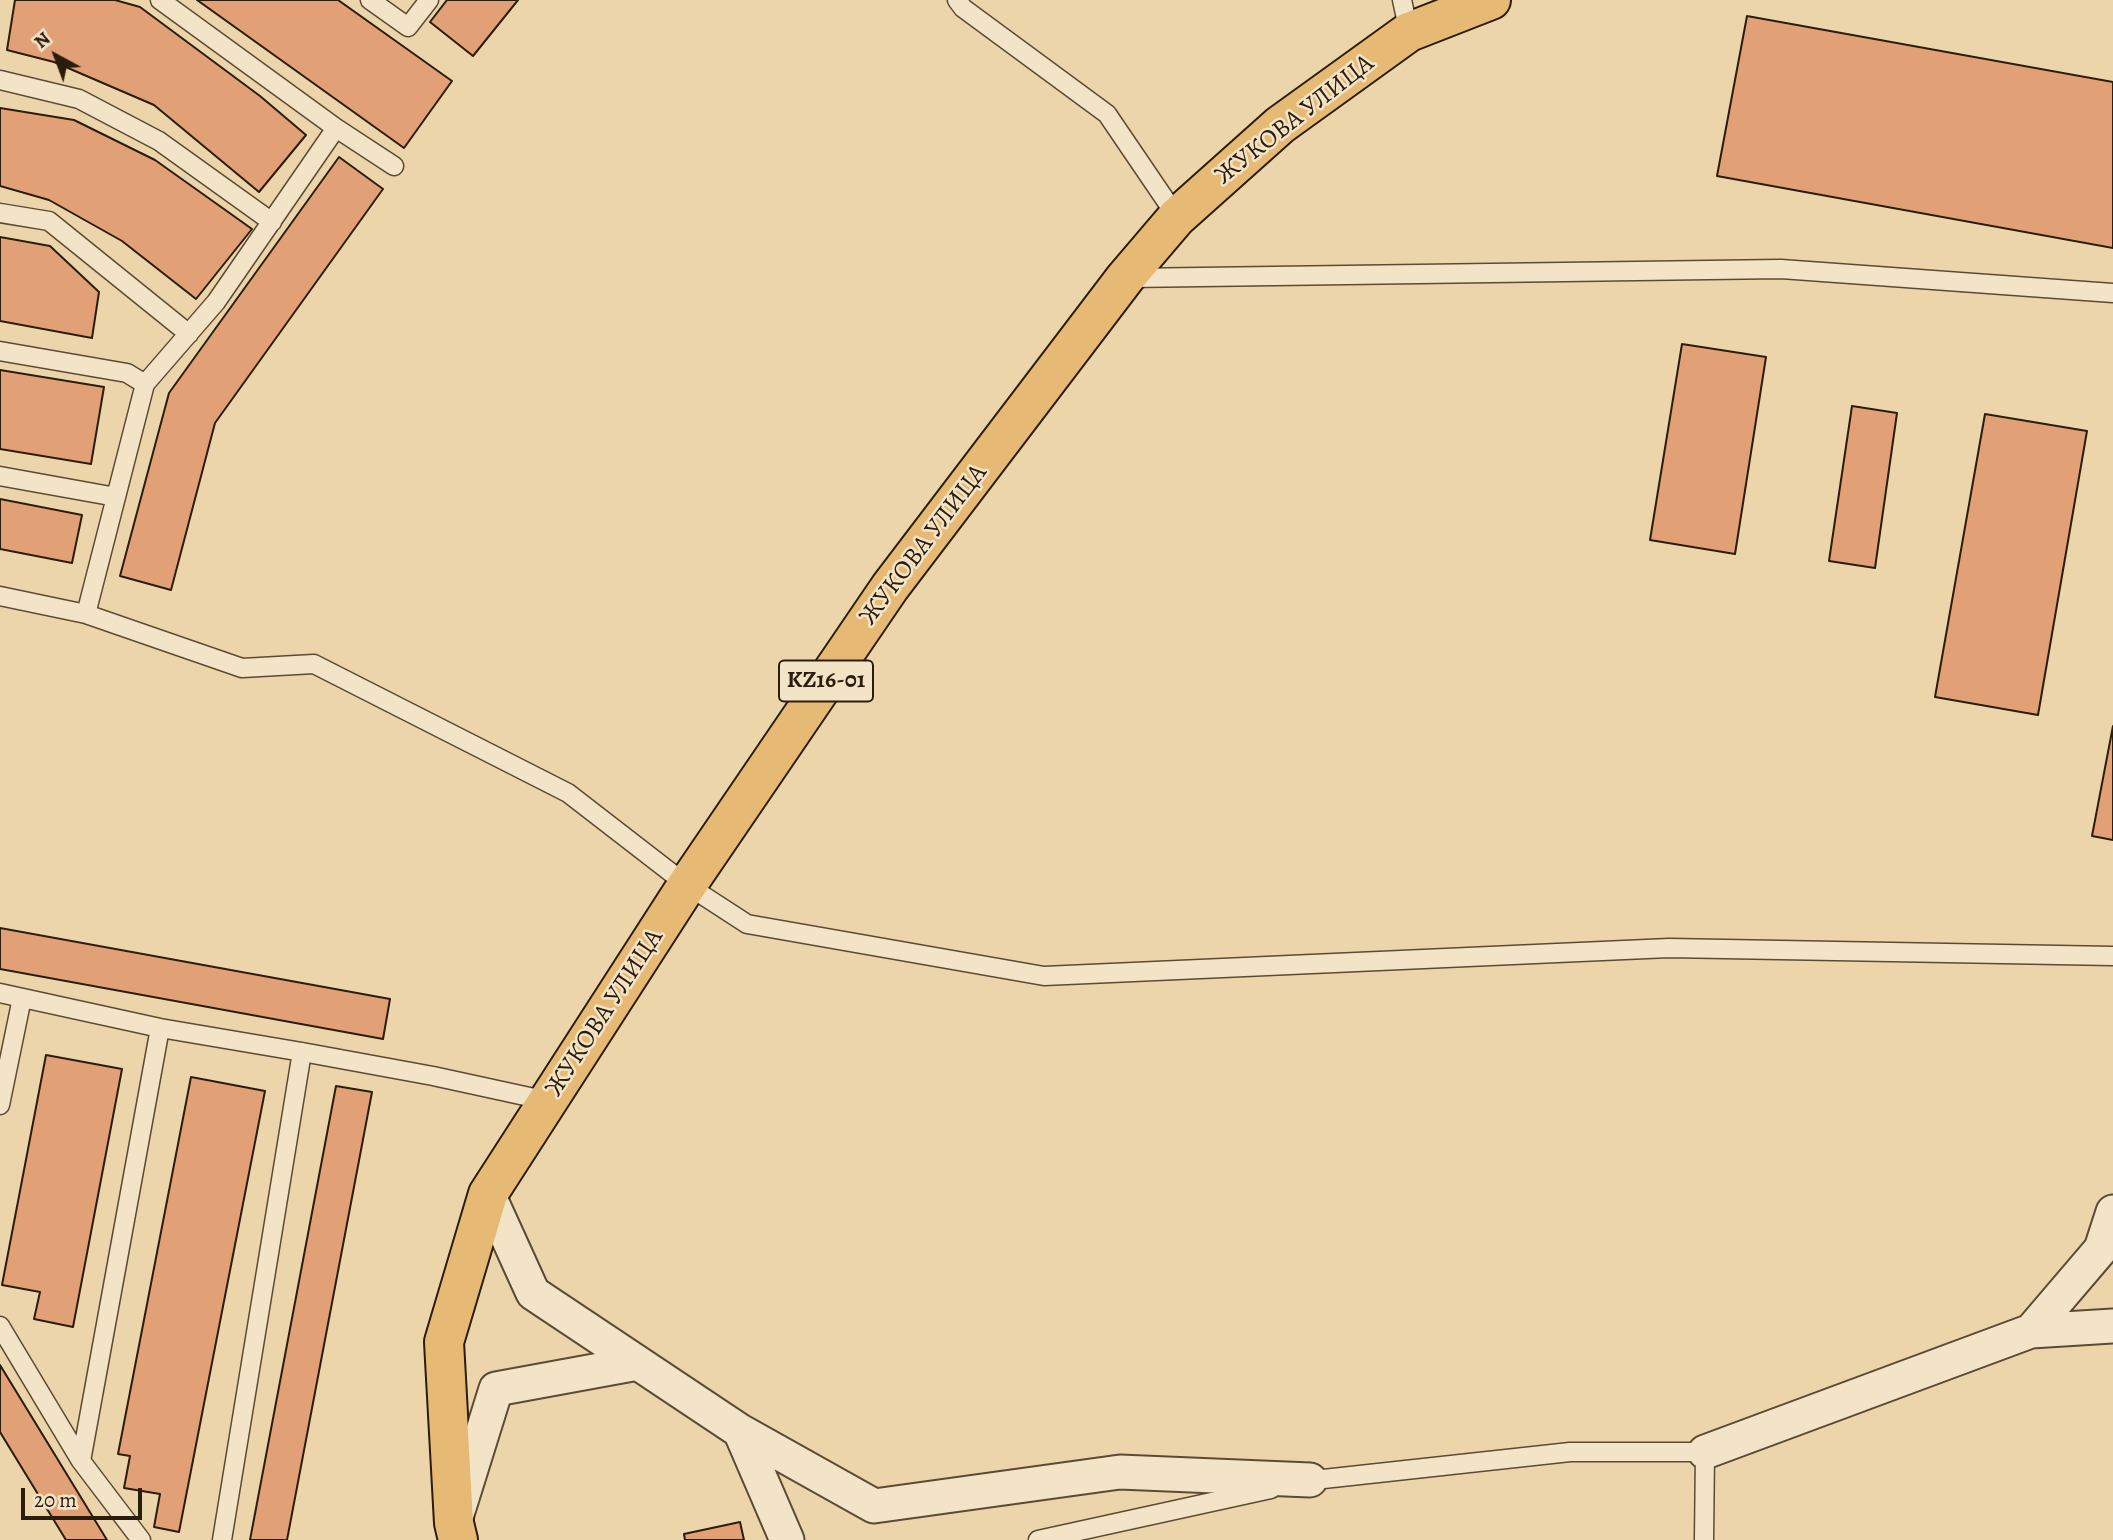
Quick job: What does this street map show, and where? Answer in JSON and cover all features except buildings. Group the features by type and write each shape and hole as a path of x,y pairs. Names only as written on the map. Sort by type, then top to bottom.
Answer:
{"main road":[{"name":"ЖУКОВА УЛИЦА","path":"456,1532 444,1342 488,1195 687,885 890,587 1125,278 1177,217 1405,16 1491,0"}],"street":[{"path":"488,1195 533,1293 740,1431 874,1506 1120,1472 1310,1480"},
{"path":"2031,1331 2101,1249 2113,1212"},
{"path":"1706,1452 2031,1331 2113,1326"},
{"path":"456,1532 496,1389 638,1363"},
{"path":"740,1431 787,1540"}],"lane":[{"path":"160,0 336,128 394,166"},
{"path":"370,0 408,27 429,0"},
{"path":"957,0 963,8 1107,114 1177,217"},
{"path":"0,80 79,99 159,141 272,222"},
{"path":"86,614 145,384 216,302 336,128"},
{"path":"0,213 49,221 189,334"},
{"path":"1125,278 1781,269 2113,293"},
{"path":"0,351 127,373 145,384"},
{"path":"0,476 116,497"},
{"path":"0,596 86,614 242,668 314,664 568,793 687,885 747,924 1044,976 1669,948 2113,956"},
{"path":"0,993 160,1028 433,1076 548,1101"},
{"path":"0,1105 22,998"},
{"path":"81,1461 160,1028"},
{"path":"222,1540 302,1052"},
{"path":"0,1326 81,1461 141,1540"},
{"path":"1038,1540 1068,1537 1310,1480 1570,1452 1706,1452 1704,1540"}]}
